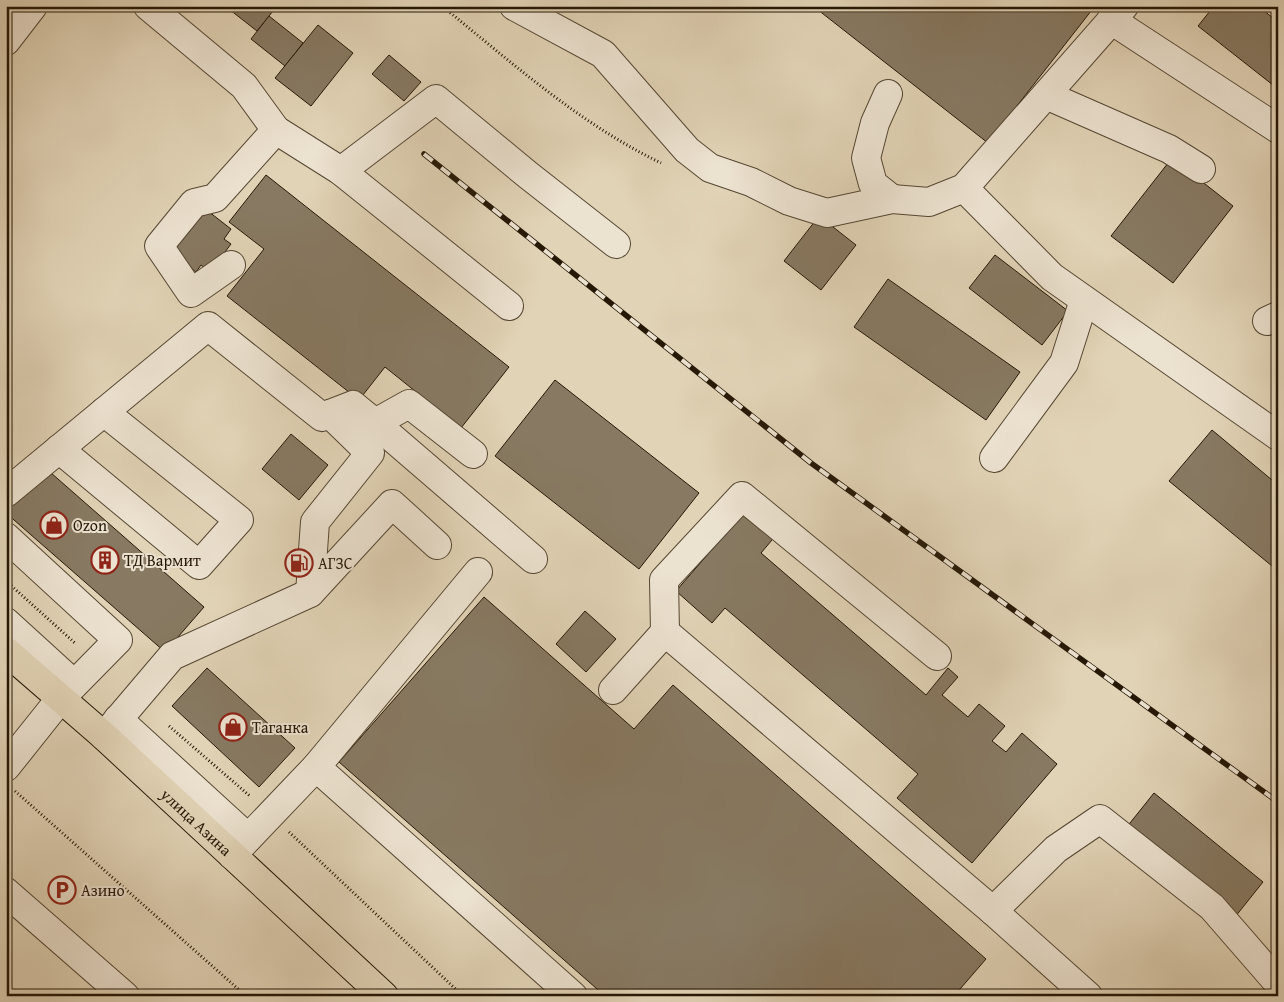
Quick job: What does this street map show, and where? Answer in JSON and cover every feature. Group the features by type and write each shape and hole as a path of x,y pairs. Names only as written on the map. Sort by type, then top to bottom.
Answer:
{"main road":[{"name":"улица Азина","path":"6,651 67,691 111,728 240,847 384,996"}],"lane":[{"path":"6,40 33,6"},
{"path":"148,6 244,86 276,130 341,171 509,306"},
{"path":"514,6 603,54 687,150 710,168 751,182 790,200 826,213 892,200 929,202 964,188 1117,13 1278,129"},
{"path":"888,94 875,123 866,158 873,184 892,200"},
{"path":"1046,95 1169,149 1201,169"},
{"path":"341,171 436,99 616,244"},
{"path":"231,265 191,292 159,246 194,202 216,198 276,130"},
{"path":"964,188 1052,277 1278,436"},
{"path":"994,458 1064,363 1084,300"},
{"path":"6,493 208,326 322,417 353,405 533,559"},
{"path":"375,423 408,404 472,454"},
{"path":"59,449 199,565 239,520 104,412"},
{"path":"310,593 315,522 370,453 330,414"},
{"path":"613,690 665,632 664,580 742,496 936,656"},
{"path":"111,728 172,656 310,593 392,504 437,546"},
{"path":"6,537 118,640 67,691 10,778"},
{"path":"240,847 316,767 478,572"},
{"path":"6,622 67,691"},
{"path":"665,632 993,911 1088,996"},
{"path":"316,767 574,996"},
{"path":"993,911 1056,850 1100,819 1212,907 1278,983"},
{"path":"6,892 125,996"}],"path":[{"path":"442,6 547,91 630,148 662,163"},
{"path":"6,581 96,662"},
{"path":"136,698 271,814 464,996"},
{"path":"10,778 246,996"}],"building":[{"path":"225,6 277,6 257,31"},
{"path":"813,6 1095,6 988,143"},
{"path":"1214,6 1258,6 1278,22 1278,89 1198,26"},
{"path":"269,16 303,43 285,66 251,39"},
{"path":"318,25 353,53 311,106 275,78"},
{"path":"389,55 421,82 404,101 372,74"},
{"path":"1172,158 1233,206 1173,283 1111,236"},
{"path":"266,175 509,367 461,428 385,367 359,400 227,296 264,249 229,222"},
{"path":"204,208 231,229 224,239 231,244 210,272 201,265 196,272 171,252"},
{"path":"819,216 856,245 821,290 784,261"},
{"path":"995,255 1068,311 1042,345 969,288"},
{"path":"888,279 1020,372 986,420 854,327"},
{"path":"555,380 699,493 639,569 495,456"},
{"path":"1212,430 1278,485 1278,571 1169,481"},
{"path":"291,434 328,465 299,500 262,469"},
{"name":"ТД Вармит","path":"42,465 204,607 165,652 6,513 6,506"},
{"path":"747,509 777,534 761,553 926,695 948,668 958,677 942,695 968,717 979,704 1005,726 992,741 1006,752 1022,733 1057,764 972,863 897,798 918,774 725,608 712,623 676,591"},
{"path":"484,597 634,729 673,685 986,959 954,996 605,996 339,762"},
{"path":"585,611 616,639 586,672 556,644"},
{"name":"Таганка","path":"207,668 295,748 259,787 172,706"},
{"path":"1154,793 1263,882 1235,917 1126,828"}],"railway":[{"path":"424,154 811,463 1278,802"}],"place":[{"name":"Ozon","path":"54,525"},
{"name":"ТД Вармит","path":"105,560"},
{"name":"АГЗС","path":"299,563"},
{"name":"Таганка","path":"233,727"},
{"name":"Азино","path":"62,890"}]}
